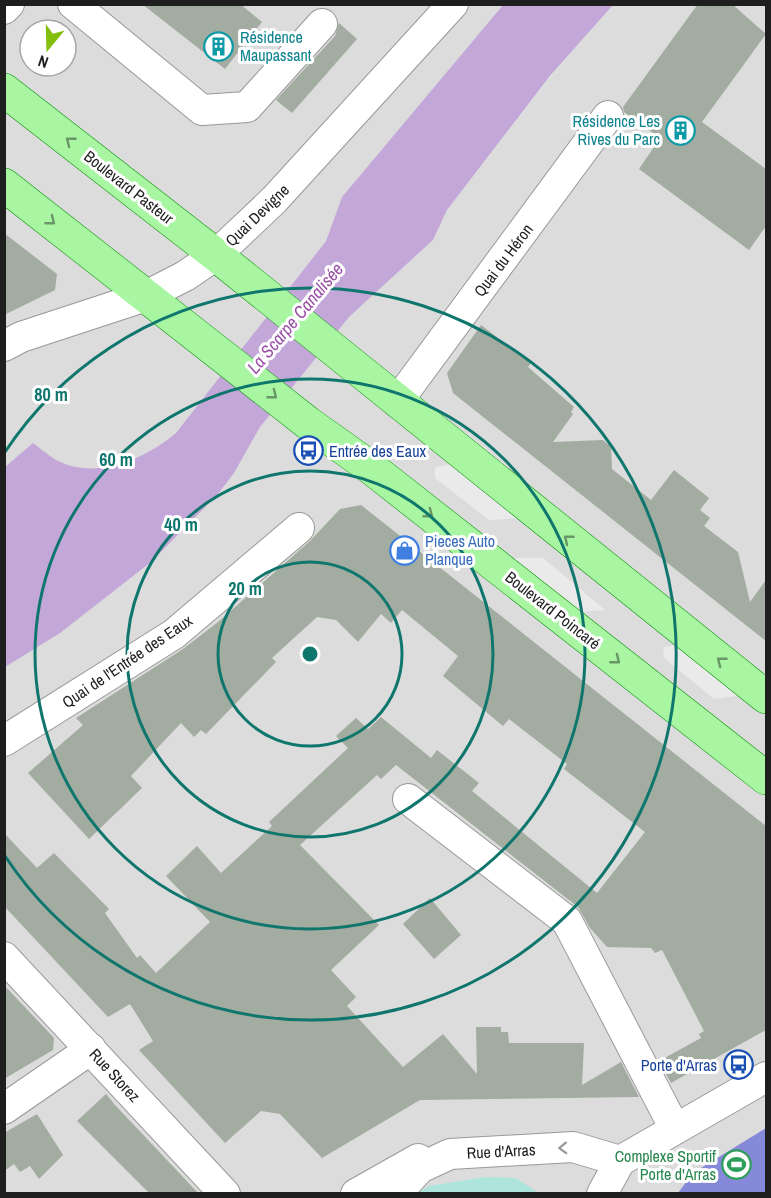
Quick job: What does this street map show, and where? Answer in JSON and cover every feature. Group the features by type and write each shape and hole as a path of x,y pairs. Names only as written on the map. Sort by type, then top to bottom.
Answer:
{"main road":[{"name":"Boulevard Pasteur","path":"4,90 216,255 397,402"},
{"path":"4,185 146,296"},
{"name":"Boulevard Poincaré","path":"146,296 308,423 370,467 766,778"},
{"path":"397,402 766,697"}],"street":[{"path":"4,9 9,4"},
{"path":"73,4 202,110 247,107 322,24"},
{"name":"Quai Devigne","path":"4,346 21,338 146,296 185,276 216,255 282,192 453,4"},
{"name":"Quai du Héron","path":"397,402 608,116"},
{"name":"Quai de l'Entrée des Eaux","path":"4,741 174,634 299,528"},
{"path":"408,799 567,921 675,1129"},
{"name":"Rue Storez","path":"4,957 225,1194"},
{"path":"4,1109 91,1049"},
{"path":"603,1194 620,1161 766,1077"},
{"name":"Rue d'Arras","path":"396,1194 420,1168 450,1154 573,1147 620,1161"},
{"path":"356,1194 406,1163 427,1156 450,1154"}],"shaded area":[{"path":"5,5 503,5 342,197 326,241 204,398 349,317 433,240 447,210 551,76 613,5 766,5 766,1193 5,1194"},
{"path":"453,464 520,518 489,520 435,478 435,467"},
{"path":"508,558 543,558 605,610 577,612"},
{"path":"680,645 743,695 714,699 664,658 663,647"},
{"name":"Complexe Sportif Porte d'Arras","path":"766,1128 766,1193 678,1193 693,1173"},
{"path":"485,1177 516,1178 537,1192 418,1193 429,1186"}],"water":[{"name":"La Scarpe Canalisée","path":"503,5 613,5 550,76 447,210 433,240 349,317 260,427 234,473 218,494 151,562 60,633 5,667 5,467 33,443 56,460 71,466 103,468 135,459 176,433 326,241 342,197"}],"building":[{"name":"Résidence Maupassant","path":"142,4 240,4 262,22 225,69"},
{"name":"Résidence Les Rives du Parc","path":"698,4 732,4 766,34 702,122 766,169 766,226 749,250 639,169 660,138 624,112 623,107"},
{"path":"339,23 357,39 292,113 276,100 335,36"},
{"path":"4,233 57,274 55,290 4,315"},
{"path":"481,325 531,363 528,367 574,407 571,412 573,414 553,442 603,440 611,447 612,469 651,500 674,470 709,498 700,510 710,518 704,526 738,552 750,602 766,580 766,641 453,393 447,373"},
{"path":"361,505 766,826 766,1030 671,1083 659,1061 701,1038 699,1034 704,1031 662,950 655,953 651,948 607,947 590,928 578,907 396,765 381,779 377,775 300,845 379,925 331,970 356,997 347,1006 403,1067 443,1034 477,1074 476,1027 501,1027 501,1032 508,1032 509,1043 584,1043 582,1085 621,1062 639,1097 420,1100 322,1158 280,1114 261,1111 225,1143 139,1050 153,1041 130,1004 108,1017 4,906 4,833 37,868 54,853 109,909 105,913 137,958 140,955 156,973 210,922 166,876 197,846 221,873 272,826 269,822 348,748 336,736 356,718 368,729 381,717 431,758 437,750 479,783 472,791 597,893 645,832 564,769 567,764 509,719 503,726 443,676 458,656 402,610 391,623 381,614 358,642 336,620 317,617 272,658 276,662 206,734 201,730 194,737 181,723 131,776 142,788 89,839 28,773 83,725 76,718 183,649 218,622 310,541 340,509"},
{"path":"430,898 461,935 434,959 403,924"},
{"path":"4,985 54,1038 53,1050 4,1079"},
{"path":"106,1094 199,1194 150,1194 77,1121"},
{"path":"37,1114 63,1155 39,1179 30,1166 20,1172 14,1164 4,1171 4,1133"}],"place":[{"name":"Résidence Maupassant","path":"219,46"},
{"name":"Résidence Les Rives du Parc","path":"681,130"},
{"name":"Entrée des Eaux","path":"308,451"},
{"name":"Pieces Auto Planque","path":"404,550"},
{"name":"Porte d'Arras","path":"738,1065"},
{"name":"Complexe Sportif Porte d'Arras","path":"737,1165"}]}
